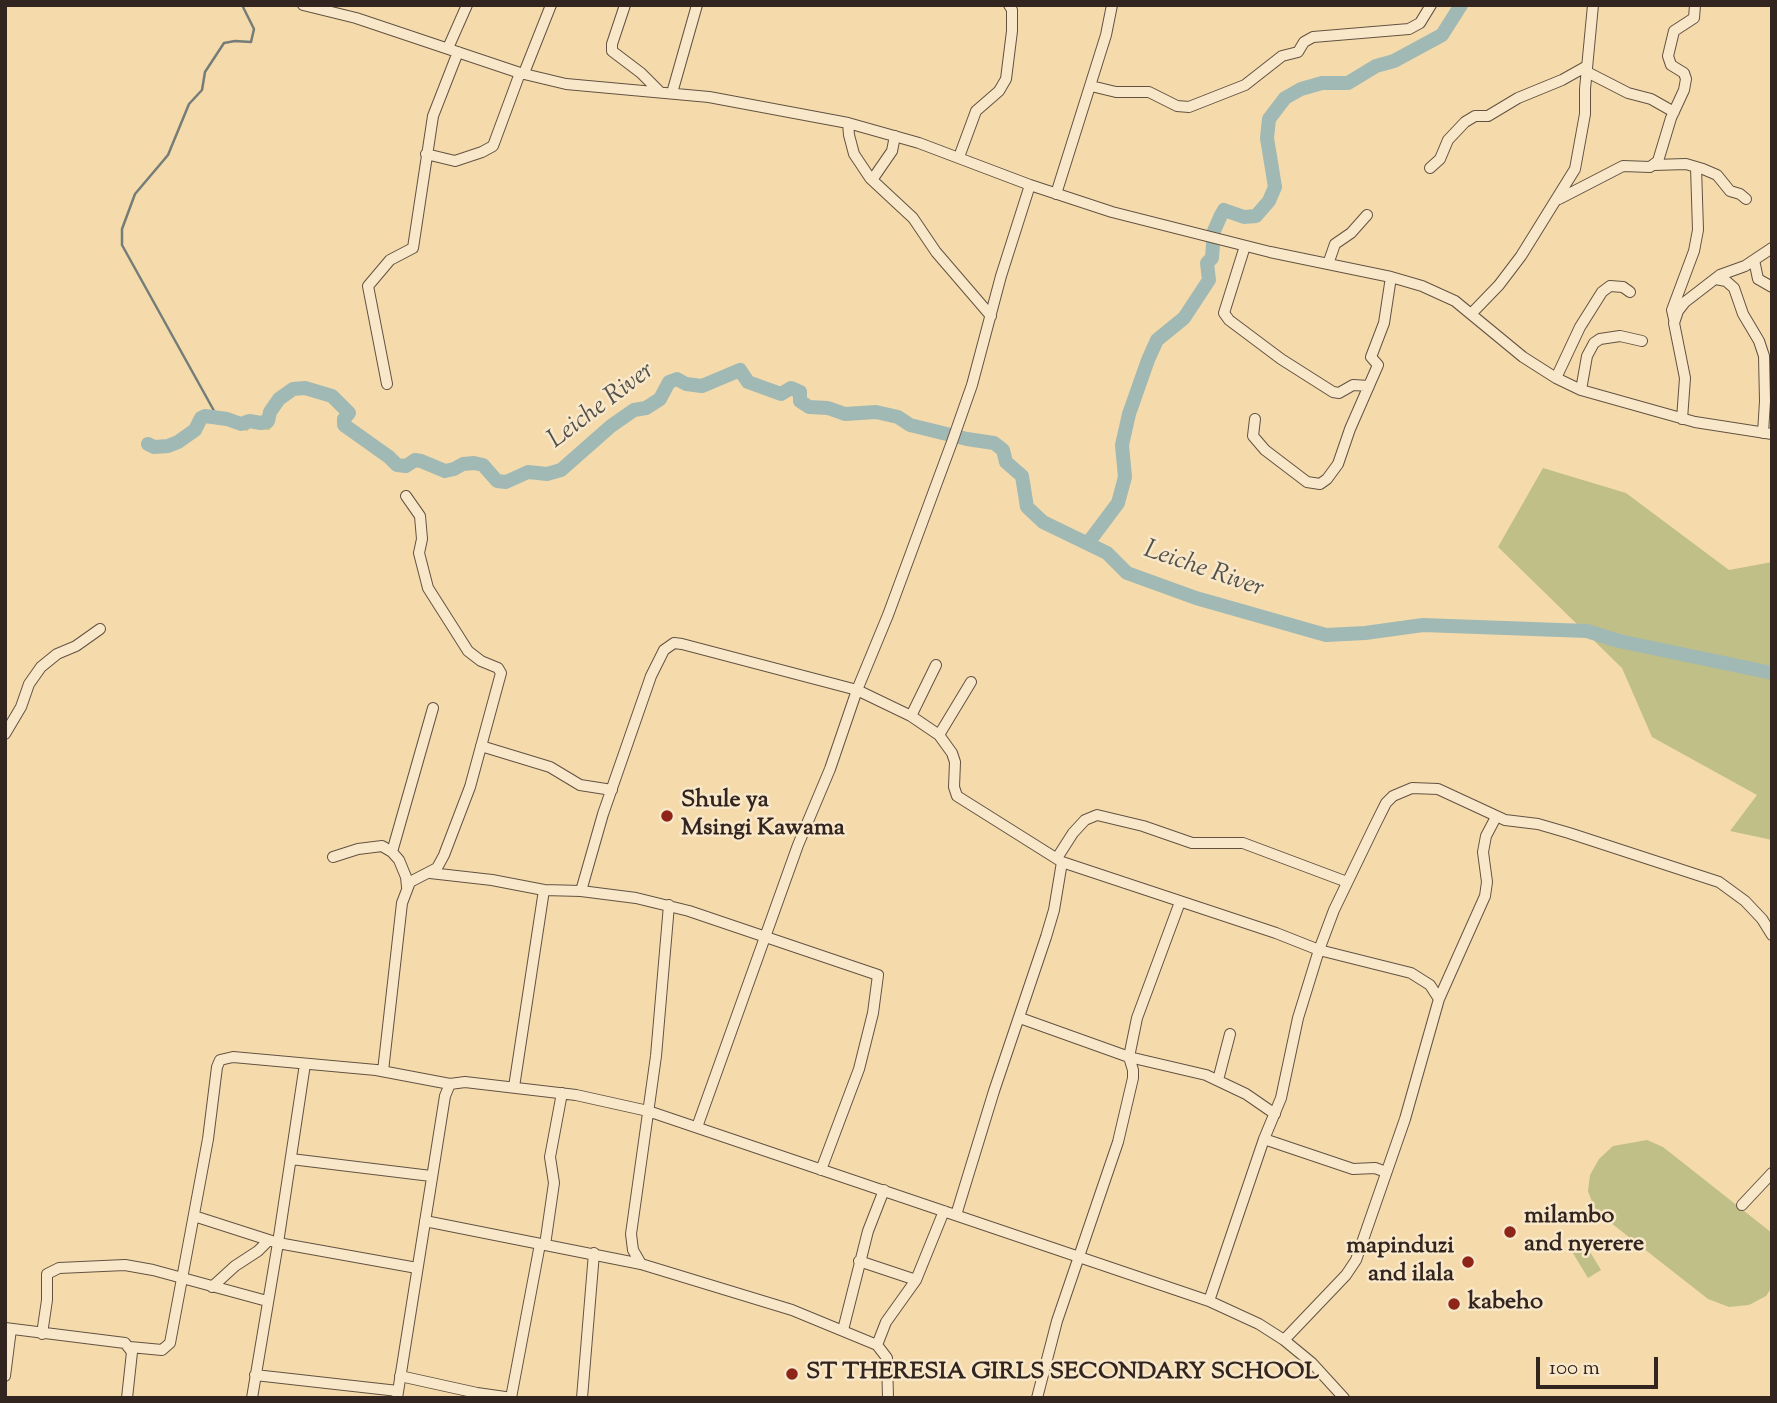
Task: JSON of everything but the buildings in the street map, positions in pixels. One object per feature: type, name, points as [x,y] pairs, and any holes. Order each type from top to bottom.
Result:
[{"type":"street","points":[[303,5],[356,18],[522,73],[586,87],[672,93],[760,105],[848,123],[959,157],[1056,194],[1200,236],[1391,277],[1439,293],[1472,313],[1523,357],[1581,390],[1682,419],[1767,433],[1764,356],[1759,341],[1743,314],[1734,288],[1726,281],[1716,279]]},
{"type":"street","points":[[387,384],[368,286],[390,260],[413,248],[433,116],[467,5]]},
{"type":"street","points":[[426,154],[455,161],[493,146],[551,5]]},
{"type":"street","points":[[625,5],[612,51],[641,73],[660,92]]},
{"type":"street","points":[[672,93],[697,5]]},
{"type":"street","points":[[959,157],[976,111],[999,91],[1006,79],[1012,31],[1012,10],[1009,5]]},
{"type":"street","points":[[1056,194],[1091,86],[1112,5]]},
{"type":"street","points":[[1091,86],[1116,93],[1147,91],[1177,106],[1189,107],[1245,85],[1282,56],[1298,52],[1304,42],[1313,37],[1409,29],[1420,23],[1431,5]]},
{"type":"street","points":[[1472,313],[1510,272],[1570,181],[1578,159],[1585,114],[1593,5]]},
{"type":"street","points":[[1654,165],[1663,149],[1686,79],[1684,73],[1671,65],[1668,56],[1674,32],[1693,18],[1695,5]]},
{"type":"street","points":[[1587,69],[1628,93],[1651,99],[1674,113]]},
{"type":"street","points":[[1430,168],[1440,159],[1448,140],[1465,122],[1475,117],[1488,116],[1518,98],[1587,69]]},
{"type":"street","points":[[848,123],[854,154],[873,180],[913,218],[936,252],[991,316]]},
{"type":"street","points":[[873,180],[892,151],[895,136]]},
{"type":"street","points":[[1555,201],[1623,166],[1677,164],[1714,173],[1730,191],[1746,199]]},
{"type":"street","points":[[1682,419],[1685,378],[1672,310],[1694,251],[1698,230],[1696,167]]},
{"type":"street","points":[[697,1127],[764,938],[952,442],[972,385],[1030,185]]},
{"type":"street","points":[[1328,264],[1335,244],[1367,215]]},
{"type":"street","points":[[1245,246],[1224,313],[1229,320],[1290,365],[1333,392],[1339,393],[1353,385],[1369,386]]},
{"type":"street","points":[[1674,320],[1685,302],[1716,279],[1726,272],[1745,267],[1772,248]]},
{"type":"street","points":[[1754,260],[1758,279],[1772,287]]},
{"type":"street","points":[[1255,419],[1253,436],[1258,444],[1307,482],[1320,484],[1327,479],[1338,464],[1378,365],[1371,357],[1384,323],[1391,277]]},
{"type":"street","points":[[1556,378],[1580,327],[1602,292],[1610,286],[1623,287],[1630,292]]},
{"type":"street","points":[[1581,390],[1587,356],[1594,343],[1600,339],[1620,337],[1642,341]]},
{"type":"street","points":[[1764,356],[1772,345]]},
{"type":"street","points":[[383,1071],[402,903],[407,887],[415,878],[437,868],[444,855],[470,787],[501,673],[498,668],[481,661],[468,651],[428,587],[419,552],[422,538],[420,516],[406,496]]},
{"type":"street","points":[[5,734],[21,707],[29,684],[41,667],[57,654],[75,646],[100,629]]},
{"type":"street","points":[[581,891],[603,814],[651,676],[664,650],[674,643],[857,690],[911,716],[939,736],[952,753],[955,762],[954,786],[957,796],[1059,860],[1319,950],[1411,973],[1430,985],[1439,999]]},
{"type":"street","points":[[911,716],[936,665]]},
{"type":"street","points":[[939,736],[971,682]]},
{"type":"street","points":[[392,852],[433,708]]},
{"type":"street","points":[[481,746],[550,767],[580,785],[612,790]]},
{"type":"street","points":[[1209,1301],[1286,1081],[1298,1018],[1319,950],[1348,882],[1386,803],[1393,796],[1424,787],[1438,789],[1496,817],[1570,833],[1725,884],[1762,919],[1772,935]]},
{"type":"street","points":[[956,1215],[1054,910],[1059,860],[1079,826],[1091,816],[1097,815],[1143,826],[1192,843],[1243,843],[1348,882]]},
{"type":"street","points":[[1284,1340],[1346,1275],[1356,1260],[1405,1119],[1439,999],[1485,896],[1488,882],[1483,852],[1486,836],[1496,817]]},
{"type":"street","points":[[333,857],[372,846],[382,846],[392,852],[402,865],[407,887]]},
{"type":"street","points":[[430,873],[544,890],[581,891],[636,898],[669,905],[878,975],[873,1013],[859,1069],[821,1170]]},
{"type":"street","points":[[513,1087],[544,890]]},
{"type":"street","points":[[1037,1398],[1050,1345],[1124,1119],[1133,1077],[1129,1057],[1137,1018],[1180,902]]},
{"type":"street","points":[[641,1264],[633,1250],[631,1234],[656,1056],[669,905]]},
{"type":"street","points":[[1020,1018],[1129,1057],[1218,1080],[1275,1114]]},
{"type":"street","points":[[1218,1080],[1230,1034]]},
{"type":"street","points":[[5,1376],[8,1328],[119,1341],[130,1347],[162,1350],[170,1343],[208,1139],[215,1078],[220,1060],[233,1057],[383,1071],[450,1084],[465,1082],[562,1093],[648,1111],[1209,1301],[1259,1324],[1284,1340],[1312,1363],[1343,1398]]},
{"type":"street","points":[[252,1398],[273,1242],[305,1065]]},
{"type":"street","points":[[255,1375],[397,1394],[431,1176],[445,1096],[450,1084]]},
{"type":"street","points":[[400,1376],[511,1398],[555,1184],[550,1157],[562,1093]]},
{"type":"street","points":[[1264,1139],[1353,1169],[1374,1168],[1386,1172]]},
{"type":"street","points":[[290,1159],[431,1176]]},
{"type":"street","points":[[1742,1205],[1772,1173]]},
{"type":"street","points":[[843,1330],[859,1261],[884,1190]]},
{"type":"street","points":[[877,1345],[886,1322],[916,1280],[944,1211]]},
{"type":"street","points":[[194,1216],[273,1242],[417,1268]]},
{"type":"street","points":[[425,1221],[613,1257],[792,1310],[877,1345],[887,1359],[888,1398]]},
{"type":"street","points":[[613,1257],[631,1234]]},
{"type":"street","points":[[212,1287],[234,1266],[273,1242]]},
{"type":"street","points":[[582,1398],[594,1253]]},
{"type":"street","points":[[859,1261],[916,1280]]},
{"type":"street","points":[[42,1334],[47,1300],[46,1278],[51,1270],[125,1265],[267,1301]]},
{"type":"street","points":[[127,1398],[132,1358],[130,1347]]},
{"type":"green space","points":[[276,400],[279,402],[271,416],[272,427],[269,430],[257,429],[255,424],[247,431],[239,429],[242,419],[252,416],[261,418]]},
{"type":"green space","points":[[1543,468],[1626,493],[1729,570],[1772,562],[1772,840],[1730,831],[1757,795],[1652,737],[1622,668],[1498,547]]},
{"type":"green space","points":[[1647,1140],[1663,1147],[1772,1233],[1772,1287],[1766,1296],[1749,1305],[1729,1307],[1708,1299],[1594,1207],[1588,1191],[1590,1175],[1599,1159],[1613,1146]]},
{"type":"green space","points":[[1584,1242],[1601,1270],[1588,1278],[1571,1250]]},
{"type":"waterway","points":[[218,418],[122,245],[122,229],[135,194],[168,155],[189,104],[202,90],[205,72],[224,43],[251,42],[254,29],[242,5]]},
{"type":"waterway","points":[[1088,543],[1118,503],[1125,477],[1122,445],[1129,414],[1157,340],[1184,318],[1209,280],[1207,263],[1212,258],[1214,231],[1221,215],[1224,210],[1244,217],[1256,216],[1269,201],[1275,187],[1267,138],[1269,119],[1285,98],[1301,89],[1322,83],[1348,83],[1376,66],[1394,61],[1442,35],[1461,5]]},
{"type":"waterway","name":"Leiche River","points":[[148,444],[154,447],[178,442],[195,430],[205,416],[241,424],[268,421],[270,412],[279,399],[293,389],[305,388],[332,396],[349,413],[344,419],[344,425],[397,465],[406,466],[415,460],[445,471],[474,463],[483,465],[497,481],[506,482],[528,472],[547,474],[561,470],[611,426],[634,410],[646,408],[660,399],[669,382],[677,379],[686,384],[702,386],[740,370],[748,382],[781,394],[791,388],[800,392],[800,401],[809,407],[828,408],[845,414],[876,412],[898,417],[910,425],[994,443],[1003,450],[1006,462],[1022,476],[1027,507],[1043,522],[1107,553],[1127,573],[1196,598],[1326,635],[1423,625],[1587,631],[1619,641],[1772,673]]},
{"type":"place","name":"Shule ya Msingi Kawama","points":[[667,816]]},
{"type":"place","name":"milambo and nyerere","points":[[1510,1232]]},
{"type":"place","name":"mapinduzi and ilala","points":[[1468,1262]]},
{"type":"place","name":"kabeho","points":[[1454,1304]]},
{"type":"place","name":"ST THERESIA GIRLS SECONDARY SCHOOL","points":[[792,1374]]}]
